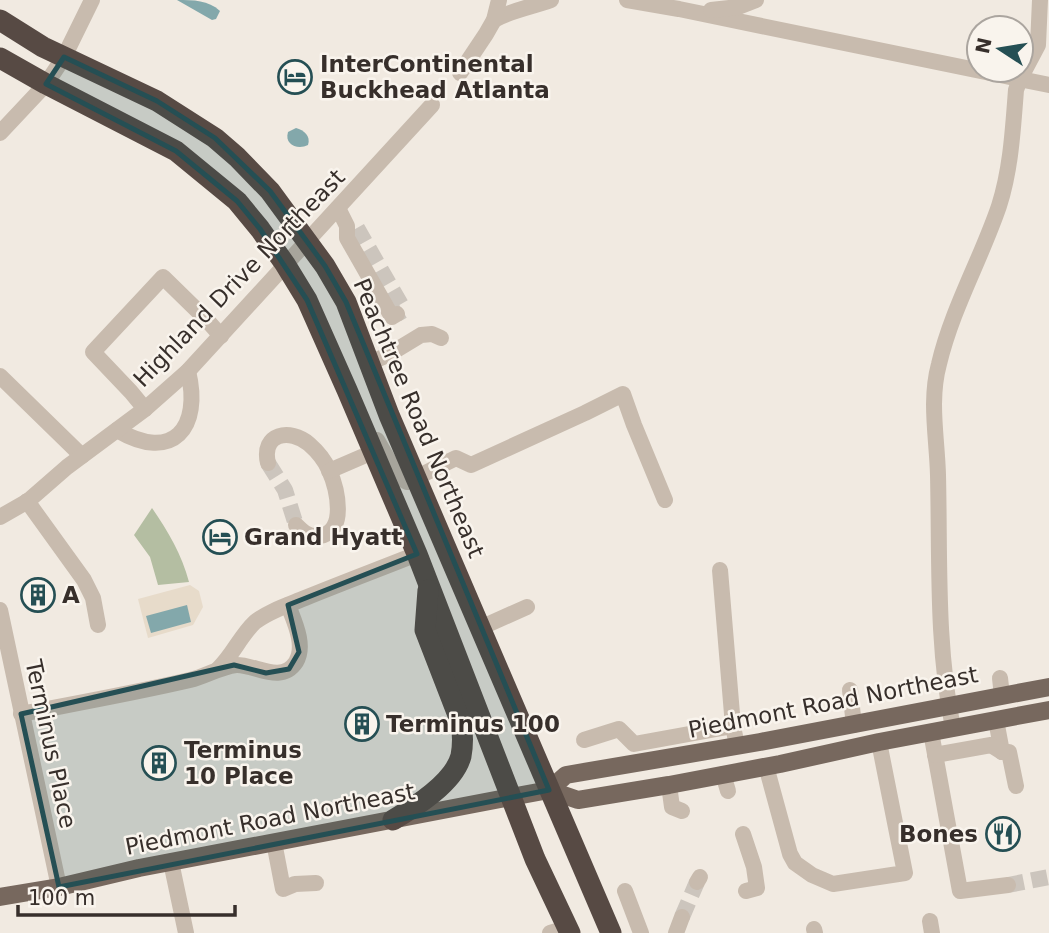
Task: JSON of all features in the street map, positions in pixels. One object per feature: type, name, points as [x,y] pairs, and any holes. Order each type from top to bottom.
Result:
[{"type":"highway","name":"Peachtree Road Northeast","points":[[0,20],[43,47],[157,100],[215,138],[270,191],[325,265],[346,302],[389,415],[611,933]]},
{"type":"highway","points":[[0,58],[46,85],[176,151],[237,201],[285,264],[307,300],[417,554],[562,931]]},
{"type":"highway","points":[[393,820],[433,793],[450,776],[461,757],[461,723],[425,630],[428,584]]},
{"type":"main road","name":"Piedmont Road Northeast","points":[[549,790],[566,775],[949,706],[1001,687],[1049,687]]},
{"type":"main road","name":"Piedmont Road Northeast","points":[[0,897],[549,790],[578,800],[669,785],[725,783],[766,766],[1049,710]]},
{"type":"street","points":[[460,73],[494,20],[499,0]]},
{"type":"street","points":[[494,20],[508,12],[531,8],[551,0]]},
{"type":"street","points":[[627,0],[965,68]]},
{"type":"street","points":[[679,9],[720,10],[756,0]]},
{"type":"street","points":[[1035,51],[1038,45],[1040,0]]},
{"type":"street","points":[[0,133],[46,85],[94,2]]},
{"type":"street","points":[[953,728],[936,667],[950,634],[933,416],[934,389],[950,327],[1000,203],[1006,179],[1018,84]]},
{"type":"street","name":"Highland Drive Northeast","points":[[0,517],[27,501],[145,409],[188,371],[432,105]]},
{"type":"street","points":[[338,208],[352,227],[346,238],[392,317],[397,314]]},
{"type":"street","points":[[145,409],[93,352],[163,276],[221,336]]},
{"type":"street","points":[[369,363],[396,351],[421,335],[432,334],[442,338]]},
{"type":"street","points":[[207,351],[218,363]]},
{"type":"street","points":[[117,430],[130,437],[154,443],[169,440],[182,432],[192,411],[188,371]]},
{"type":"street","points":[[0,376],[38,419],[82,456]]},
{"type":"street","points":[[347,390],[398,477],[407,482],[456,458],[471,465],[623,394],[665,500]]},
{"type":"street","points":[[268,463],[267,450],[270,443],[283,434],[295,436],[308,443],[329,471],[338,509],[332,531],[323,536],[312,536],[296,525]]},
{"type":"street","points":[[329,471],[373,452]]},
{"type":"street","points":[[27,501],[84,580],[93,598],[98,625]]},
{"type":"street","points":[[217,671],[229,658],[244,633],[258,620],[288,605],[417,554]]},
{"type":"street","points":[[720,570],[737,746]]},
{"type":"street","points":[[21,714],[194,679],[233,666],[244,665],[266,673],[279,673],[289,669],[296,663],[299,638],[288,605]]},
{"type":"street","points":[[480,628],[527,607]]},
{"type":"street","name":"Terminus Place","points":[[0,610],[59,887]]},
{"type":"street","points":[[850,690],[854,725]]},
{"type":"street","points":[[996,720],[1002,752]]},
{"type":"street","points":[[584,740],[619,729],[634,744],[733,726]]},
{"type":"street","points":[[931,732],[960,891],[1008,885]]},
{"type":"street","points":[[766,766],[790,854],[795,863],[812,875],[833,884],[905,873],[878,742]]},
{"type":"street","points":[[935,755],[991,745],[1002,752],[1009,752],[1016,786]]},
{"type":"street","points":[[662,820],[677,809],[669,785]]},
{"type":"street","points":[[743,834],[754,867],[757,888],[746,891]]},
{"type":"street","points":[[274,842],[283,889],[296,884],[316,883]]},
{"type":"street","points":[[171,862],[186,933]]},
{"type":"street","points":[[625,891],[641,933]]},
{"type":"street","points":[[676,933],[682,917]]},
{"type":"highlighted area","points":[[64,57],[157,101],[215,138],[270,191],[325,266],[346,302],[549,790],[59,887],[21,714],[234,665],[266,673],[289,669],[299,652],[288,605],[417,554],[307,300],[260,229],[237,201],[176,151],[46,84]]},
{"type":"green space","points":[[152,508],[183,562],[189,582],[158,585],[150,557],[134,535]]},
{"type":"shaded area","points":[[190,585],[199,591],[203,607],[193,625],[148,638],[138,599]]},
{"type":"water","points":[[177,0],[206,3],[220,11],[216,19],[212,20]]},
{"type":"water","points":[[296,128],[306,134],[308,145],[296,147],[290,143],[288,132]]},
{"type":"water","points":[[187,605],[191,622],[151,633],[146,616]]},
{"type":"tunnel","points":[[357,228],[404,310],[397,314]]},
{"type":"tunnel","points":[[268,463],[285,490],[296,525]]},
{"type":"tunnel","points":[[1008,885],[1049,877]]},
{"type":"tunnel","points":[[682,917],[697,882]]},
{"type":"place","name":"InterContinental Buckhead Atlanta","points":[[295,77]]},
{"type":"place","name":"Grand Hyatt","points":[[220,537]]},
{"type":"place","name":"A","points":[[38,595]]},
{"type":"place","name":"Terminus 100","points":[[362,724]]},
{"type":"place","name":"Terminus 10 Place","points":[[159,763]]},
{"type":"place","name":"Bones","points":[[1003,834]]}]
